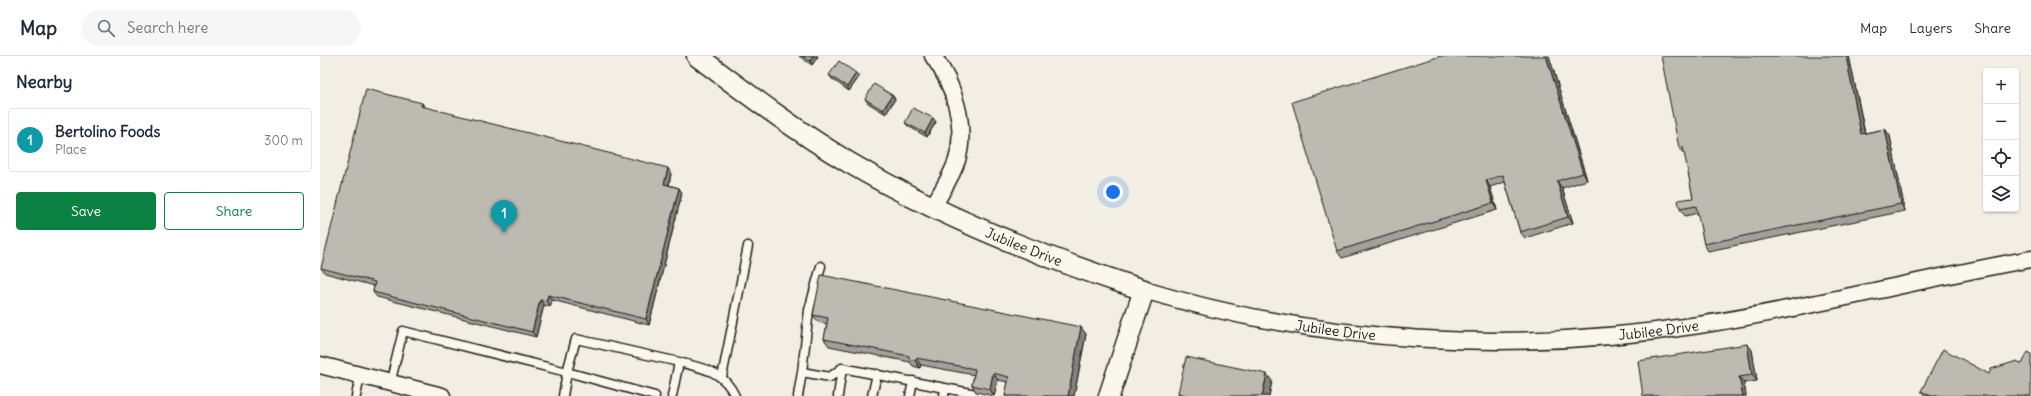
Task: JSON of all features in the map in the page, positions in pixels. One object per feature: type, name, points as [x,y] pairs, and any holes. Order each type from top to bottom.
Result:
[{"type":"street","name":"Jubilee Drive","points":[[697,56],[746,93],[848,162],[933,207],[1025,249],[1144,290],[1250,316],[1306,326],[1360,333],[1466,341],[1564,339],[1615,336],[1704,324],[2031,259]]},
{"type":"street","points":[[933,56],[949,85],[959,116],[961,133],[957,161],[933,207]]},
{"type":"street","points":[[1109,396],[1144,290]]},
{"type":"street","points":[[320,366],[442,396]]},
{"type":"lane","points":[[722,377],[748,246]]},
{"type":"lane","points":[[798,396],[809,310],[821,266]]},
{"type":"lane","points":[[390,384],[403,331],[656,396]]},
{"type":"lane","points":[[563,396],[567,372],[576,339],[710,370],[722,377],[730,385],[735,396]]},
{"type":"lane","points":[[672,396],[679,362]]},
{"type":"lane","points":[[802,372],[830,377],[842,368],[913,381],[945,392],[986,396]]},
{"type":"lane","points":[[838,396],[842,368]]},
{"type":"lane","points":[[872,396],[877,374]]},
{"type":"lane","points":[[356,396],[360,377]]},
{"type":"lane","points":[[910,396],[913,381]]},
{"type":"building","points":[[802,56],[813,56],[810,61]]},
{"type":"building","points":[[1441,56],[1546,56],[1583,173],[1557,181],[1568,217],[1520,232],[1503,175],[1486,180],[1493,203],[1337,251],[1292,102]]},
{"type":"building","points":[[1661,56],[1846,56],[1861,134],[1885,129],[1901,204],[1704,244],[1696,206],[1680,209],[1678,200],[1693,198],[1683,147],[1679,148]]},
{"type":"building","points":[[839,61],[856,73],[847,87],[829,75]]},
{"type":"building","points":[[874,84],[892,95],[883,110],[865,99]]},
{"type":"building","points":[[366,89],[422,103],[421,106],[668,168],[664,184],[679,188],[646,319],[548,295],[546,301],[540,300],[532,332],[373,292],[375,282],[321,268]]},
{"type":"building","points":[[913,108],[933,118],[925,133],[905,123]]},
{"type":"building","points":[[821,275],[1081,327],[1068,396],[1005,396],[1009,377],[993,373],[990,389],[972,385],[975,369],[916,358],[915,361],[909,359],[909,356],[824,339],[828,318],[813,315]]},
{"type":"building","points":[[1747,344],[1752,375],[1739,377],[1743,396],[1643,396],[1638,361]]},
{"type":"building","points":[[1943,349],[1989,374],[1991,369],[2017,361],[2022,364],[2028,352],[2031,354],[2031,396],[1931,396],[1921,391]]},
{"type":"building","points":[[1186,357],[1267,374],[1262,396],[1190,396],[1178,393]]},
{"type":"place","name":"Bertolino Foods","points":[[504,233]]}]
